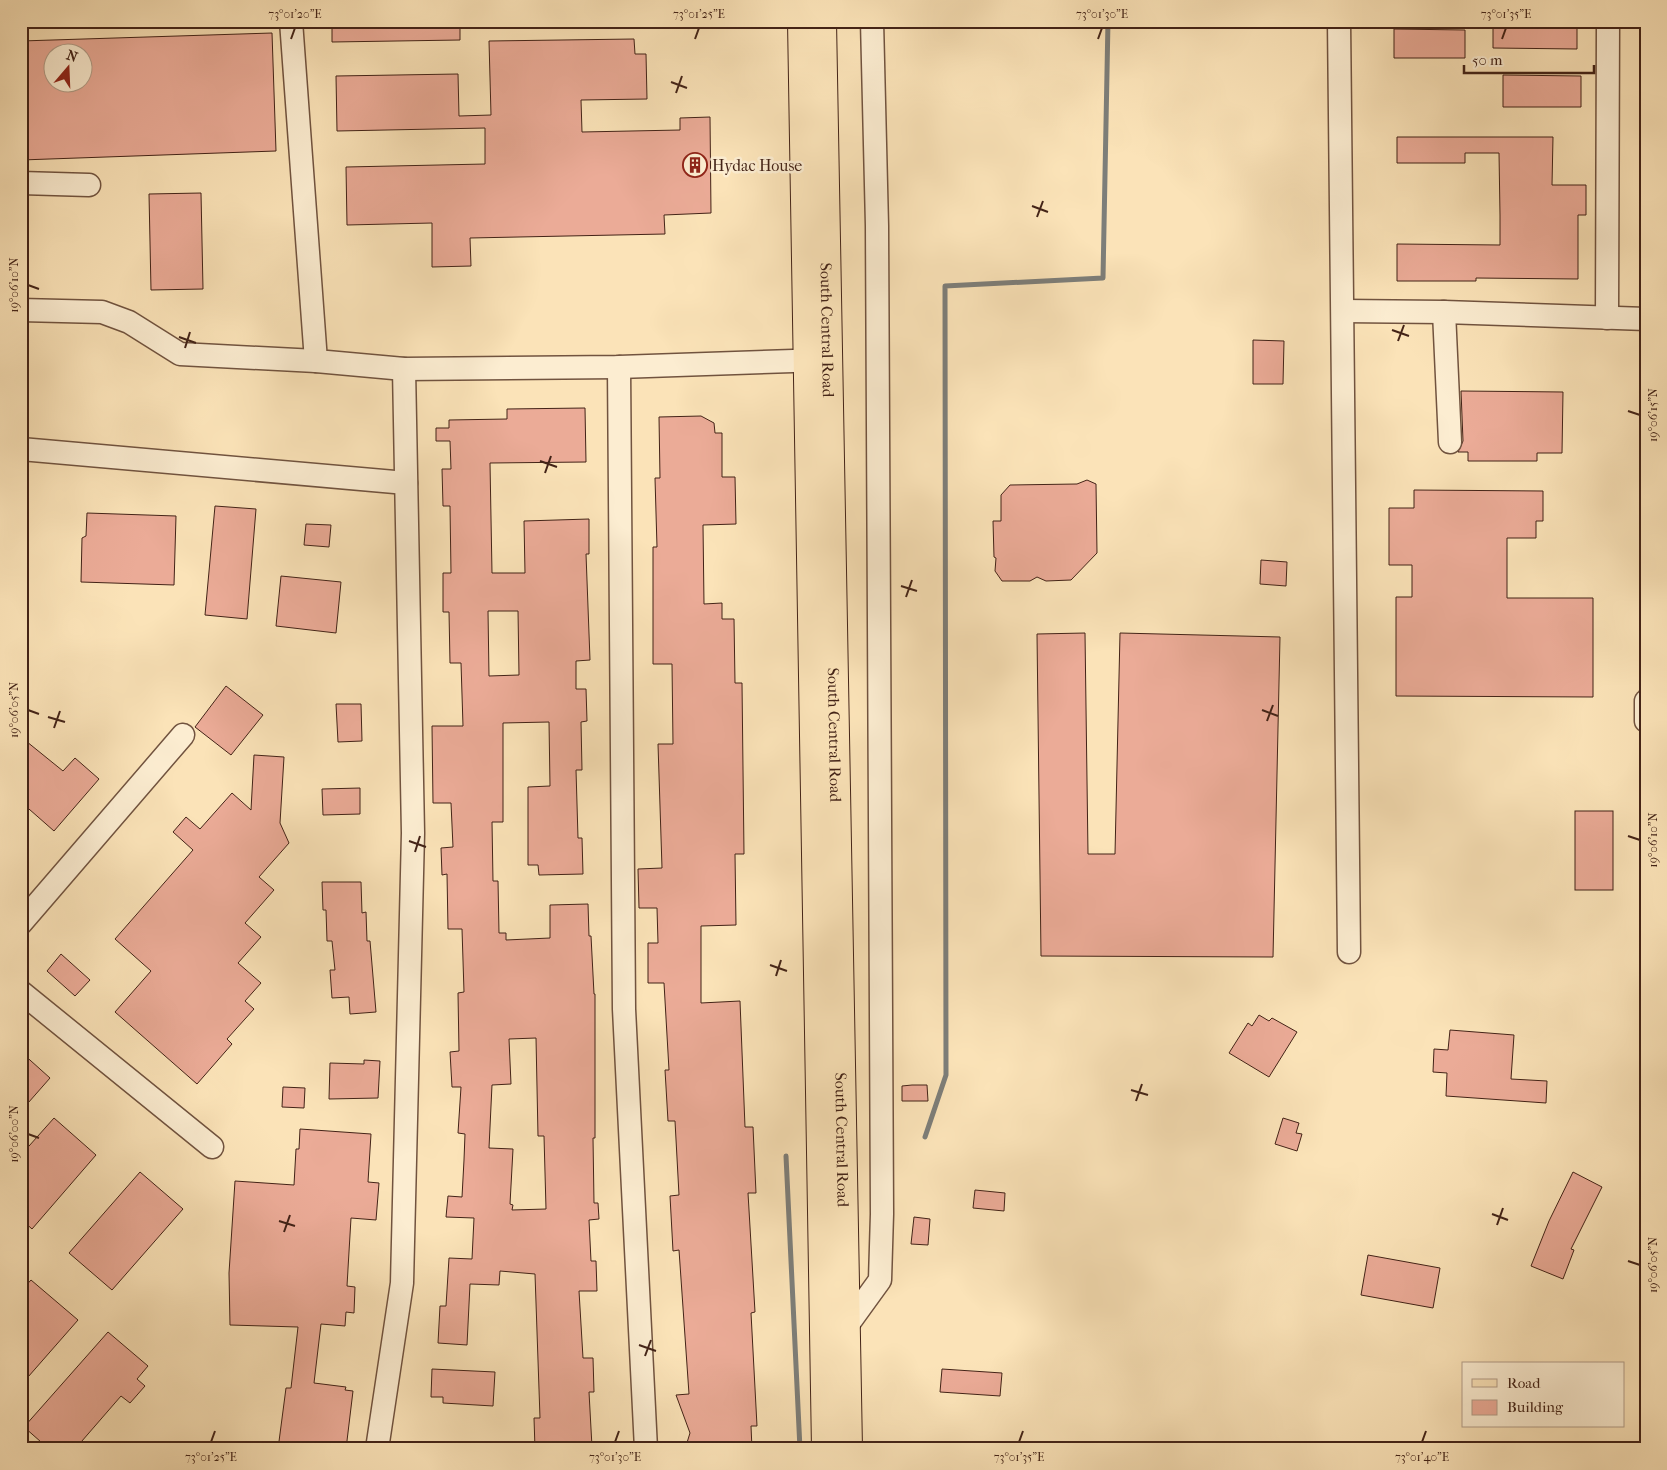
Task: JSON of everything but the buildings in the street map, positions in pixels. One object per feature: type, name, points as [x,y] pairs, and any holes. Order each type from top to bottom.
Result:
[{"type":"main road","name":"South Central Road","points":[[802,21],[818,360],[848,1449]]},
{"type":"main road","name":"South Central Road","points":[[822,21],[818,360],[826,1449]]},
{"type":"street","points":[[291,21],[316,361]]},
{"type":"street","points":[[846,1328],[880,1280],[882,1214],[877,236],[872,21]]},
{"type":"street","points":[[1339,21],[1349,952]]},
{"type":"street","points":[[1607,318],[1608,21]]},
{"type":"street","points":[[21,184],[89,185]]},
{"type":"street","points":[[21,310],[102,312],[129,322],[180,354],[316,361],[404,369],[619,367],[818,360]]},
{"type":"street","points":[[1343,311],[1444,312],[1646,319]]},
{"type":"street","points":[[1444,312],[1450,442]]},
{"type":"street","points":[[619,367],[624,1009],[646,1449]]},
{"type":"street","points":[[377,1449],[402,1283],[412,833],[404,369]]},
{"type":"street","points":[[21,449],[406,483]]},
{"type":"street","points":[[1646,701],[1646,721]]},
{"type":"street","points":[[21,923],[183,735]]},
{"type":"street","points":[[21,992],[212,1148]]},
{"type":"waterway","points":[[925,1137],[946,1075],[945,286],[1103,278],[1108,21]]},
{"type":"waterway","points":[[786,1156],[800,1449]]},
{"type":"place","name":"Hydac House","points":[[695,165]]}]
